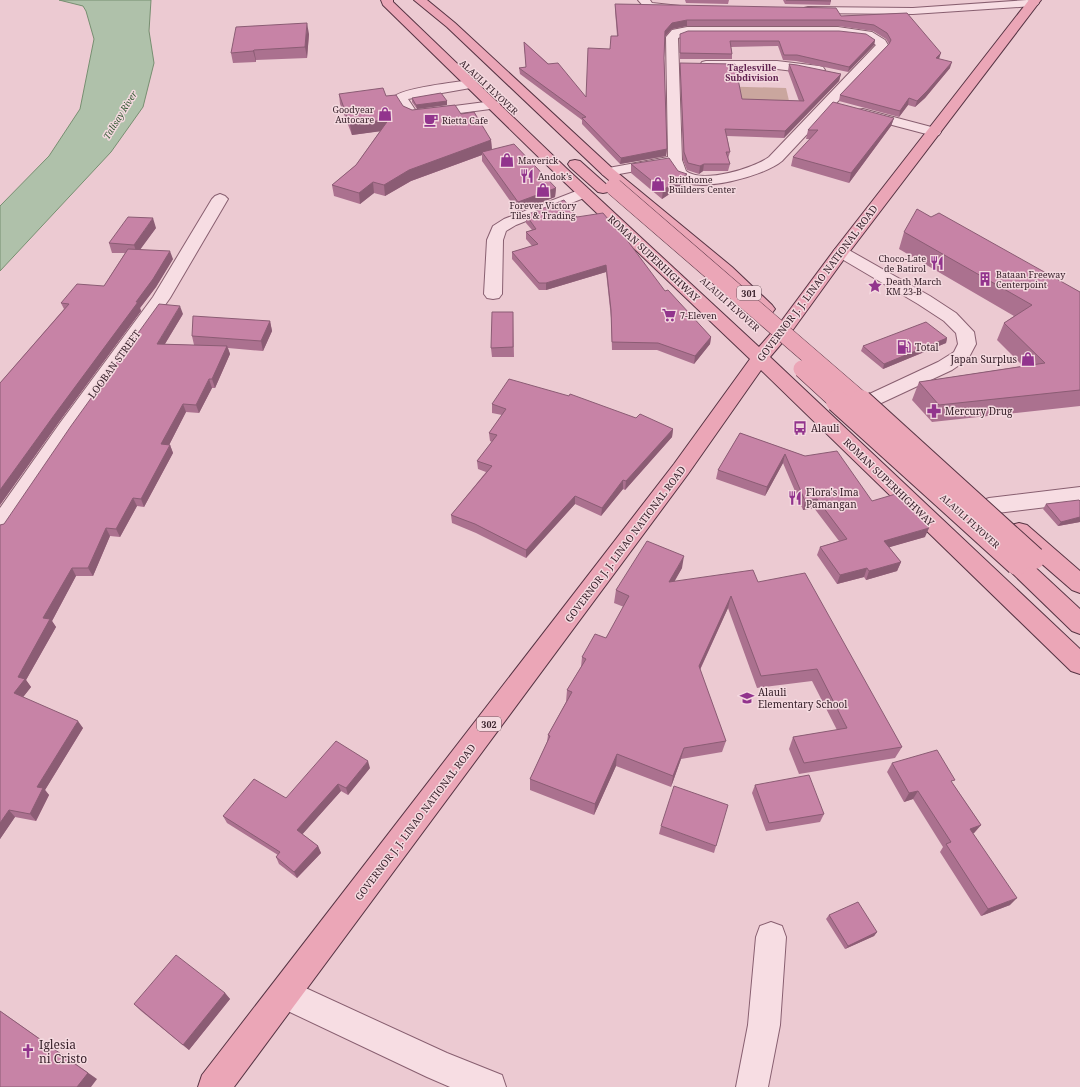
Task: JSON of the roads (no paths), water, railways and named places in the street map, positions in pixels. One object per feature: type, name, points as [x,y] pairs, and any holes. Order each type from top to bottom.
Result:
[{"type":"main road","name":"ROMAN SUPERHIGHWAY","points":[[387,0],[387,3],[492,105],[760,358],[1080,664]]},
{"type":"main road","name":"ALAULI FLYOVER","points":[[397,0],[529,123]]},
{"type":"main road","name":"ALAULI FLYOVER","points":[[407,0],[1025,561],[1080,624]]},
{"type":"main road","name":"301","points":[[420,0],[451,25],[608,182],[726,271],[929,456],[1076,577]]},
{"type":"main road","name":"GOVERNOR J. J. LINAO NATIONAL ROAD","points":[[214,1087],[286,994],[681,469],[760,358],[786,327],[841,252],[1034,1]]},
{"type":"main road","name":"ALAULI FLYOVER","points":[[563,153],[608,182]]},
{"type":"main road","name":"ALAULI FLYOVER","points":[[1025,561],[1080,600]]},
{"type":"street","points":[[644,0],[649,6],[686,8]]},
{"type":"street","points":[[898,0],[914,11]]},
{"type":"street","points":[[796,10],[914,11],[1034,1]]},
{"type":"street","points":[[838,31],[868,35],[882,43],[880,49],[850,78],[828,104],[777,158],[770,163],[752,171],[709,179],[688,178],[682,175],[677,169],[674,160],[675,134],[671,64],[672,37],[676,33],[838,31]]},
{"type":"street","points":[[671,64],[796,66],[850,78]]},
{"type":"street","points":[[471,84],[408,94],[401,97],[410,114],[414,115],[492,105]]},
{"type":"street","points":[[828,104],[934,132]]},
{"type":"street","points":[[608,182],[674,160]]},
{"type":"street","points":[[493,294],[495,240],[499,229],[510,222],[584,193]]},
{"type":"street","name":"LOOBAN STREET","points":[[0,525],[67,428],[162,298],[220,199]]},
{"type":"street","points":[[841,252],[924,300],[950,317],[965,332],[967,344],[962,355],[945,366],[870,401]]},
{"type":"street","points":[[989,506],[1080,495]]},
{"type":"street","points":[[752,1087],[764,1025],[771,937]]},
{"type":"street","points":[[286,994],[438,1066],[490,1087]]},
{"type":"water","name":"Talisay River","points":[[59,0],[151,0],[149,31],[154,63],[143,107],[111,152],[0,271],[0,206],[49,156],[80,109],[94,39],[86,11],[83,6]]},
{"type":"place","name":"Goodyear Autocare","points":[[385,114]]},
{"type":"place","name":"Rietta Cafe","points":[[431,120]]},
{"type":"place","name":"Maverick","points":[[507,160]]},
{"type":"place","name":"Andok's","points":[[527,176]]},
{"type":"place","name":"Britthome Builders Center","points":[[658,184]]},
{"type":"place","name":"Forever Victory Tiles & Trading","points":[[543,190]]},
{"type":"place","name":"Choco-Late de Batirol","points":[[937,263]]},
{"type":"place","name":"Bataan Freeway Centerpoint","points":[[985,279]]},
{"type":"place","name":"Death March KM 23-B","points":[[875,286]]},
{"type":"place","name":"7-Eleven","points":[[669,315]]},
{"type":"place","name":"Total","points":[[904,347]]},
{"type":"place","name":"Japan Surplus","points":[[1028,359]]},
{"type":"place","name":"Mercury Drug","points":[[934,411]]},
{"type":"place","name":"Alauli","points":[[800,428]]},
{"type":"place","name":"Flora's Ima Pamangan","points":[[795,498]]},
{"type":"place","name":"Alauli Elementary School","points":[[747,698]]},
{"type":"place","name":"Iglesia ni Cristo","points":[[28,1051]]},
{"type":"district","name":"Taglesville Subdivision","points":[[752,72]]}]
